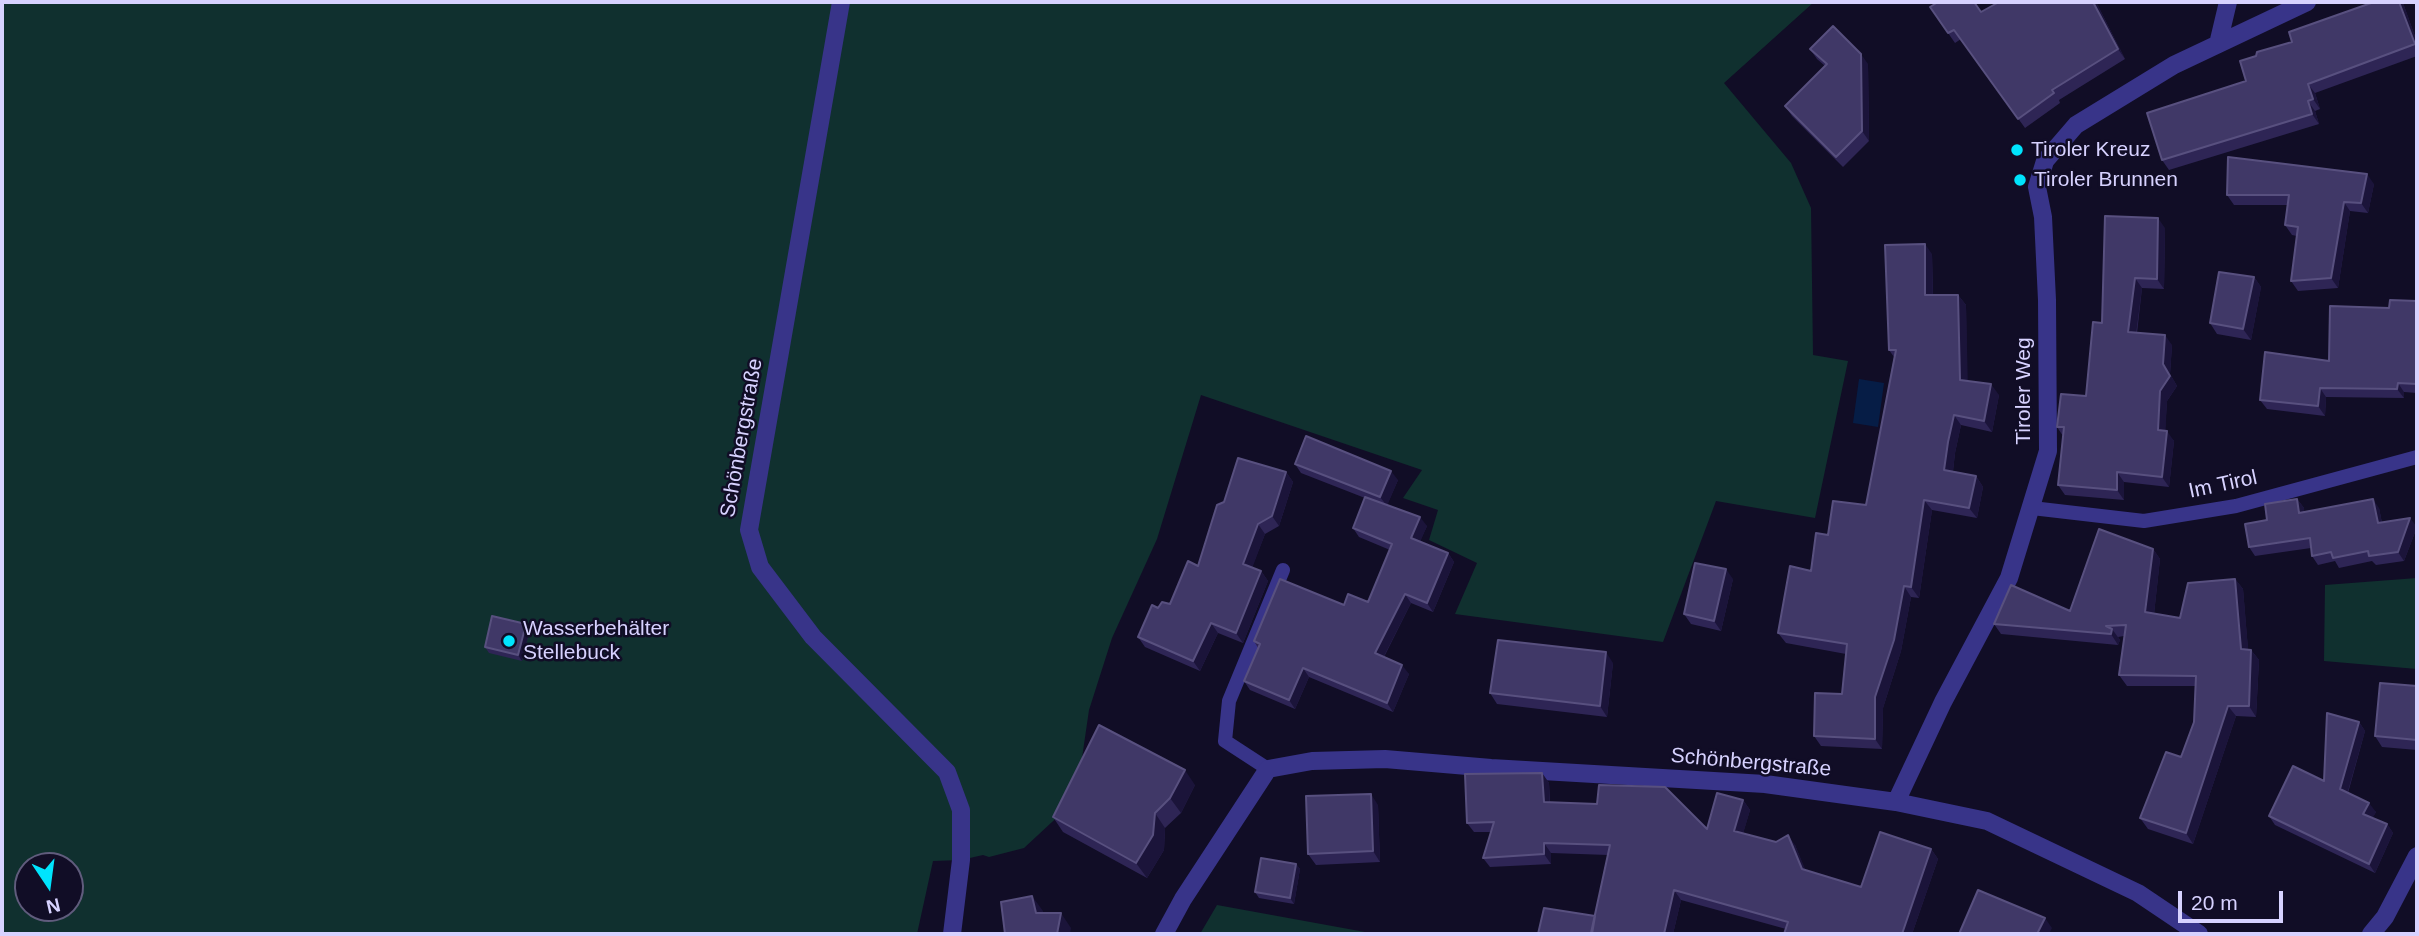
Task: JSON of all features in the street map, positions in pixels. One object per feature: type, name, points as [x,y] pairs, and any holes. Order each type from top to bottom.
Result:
[{"type":"street","name":"Schönbergstraße","points":[[841,2],[749,530],[760,567],[813,637],[947,772],[961,810],[961,860],[951,934]]},
{"type":"street","points":[[2218,44],[2228,2]]},
{"type":"street","name":"Tiroler Weg","points":[[1896,802],[1943,702],[2008,578],[2048,451],[2047,300],[2043,217],[2037,187],[2045,161],[2076,125],[2174,65],[2307,2]]},
{"type":"street","name":"Schönbergstraße","points":[[1268,769],[1312,761],[1385,758],[1491,768],[1765,784],[1896,802],[1987,821],[2138,893],[2199,934]]},
{"type":"street","points":[[1164,934],[1183,899],[1268,769]]},
{"type":"street","points":[[2371,934],[2385,917],[2417,856]]},
{"type":"lane","name":"Im Tirol","points":[[2032,508],[2144,521],[2236,506],[2417,457]]},
{"type":"lane","points":[[1268,769],[1225,741],[1228,701],[1283,570]]},
{"type":"green space","points":[[2,2],[1814,2],[1724,83],[1791,163],[1811,208],[1813,355],[1848,361],[1815,518],[1716,501],[1663,642],[1455,614],[1477,563],[1429,540],[1438,510],[1403,498],[1422,470],[1201,395],[1157,539],[1112,638],[1089,710],[1082,758],[1066,809],[1024,848],[989,857],[983,855],[961,860],[933,861],[917,934],[2,934]]},
{"type":"green space","points":[[2417,578],[2417,669],[2324,661],[2325,585]]},
{"type":"green space","points":[[1217,905],[1376,934],[1200,934]]},
{"type":"water","points":[[1859,379],[1884,383],[1878,427],[1853,423]]},
{"type":"building","points":[[1938,2],[1974,2],[1981,12],[1999,2],[2093,2],[2118,49],[2052,90],[2054,93],[2018,119],[1954,30],[1948,33],[1930,7]]},
{"type":"building","points":[[2374,2],[2399,2],[2415,44],[2308,84],[2313,99],[2308,101],[2312,114],[2162,160],[2147,113],[2246,81],[2240,61],[2256,56],[2257,52],[2292,42],[2289,32]]},
{"type":"building","points":[[1833,26],[1861,54],[1862,131],[1836,157],[1785,106],[1827,64],[1810,49]]},
{"type":"building","points":[[2228,157],[2367,174],[2361,203],[2344,202],[2331,278],[2291,281],[2298,227],[2285,225],[2289,195],[2227,195]]},
{"type":"building","points":[[2105,216],[2158,218],[2157,279],[2135,278],[2128,332],[2165,335],[2163,364],[2170,376],[2160,391],[2158,430],[2167,431],[2162,477],[2117,472],[2117,490],[2058,485],[2064,427],[2057,427],[2061,394],[2086,396],[2093,322],[2102,323]]},
{"type":"building","points":[[1925,244],[1925,295],[1958,295],[1960,380],[1991,384],[1984,421],[1954,415],[1948,442],[1944,470],[1976,476],[1969,508],[1924,500],[1911,587],[1904,586],[1894,640],[1875,697],[1875,739],[1814,736],[1815,693],[1842,694],[1847,644],[1778,633],[1790,566],[1811,571],[1816,533],[1828,535],[1833,501],[1866,505],[1896,350],[1889,350],[1885,245]]},
{"type":"building","points":[[2219,272],[2254,277],[2243,329],[2210,323]]},
{"type":"building","points":[[2390,300],[2417,301],[2417,384],[2398,383],[2397,389],[2320,388],[2318,406],[2260,400],[2265,352],[2329,361],[2330,306],[2389,308]]},
{"type":"building","points":[[1306,436],[1391,471],[1380,497],[1295,464]]},
{"type":"building","points":[[1238,458],[1286,472],[1272,516],[1258,524],[1243,564],[1261,571],[1236,633],[1211,623],[1193,661],[1138,637],[1152,605],[1158,608],[1162,602],[1170,604],[1188,561],[1198,566],[1217,505],[1224,502]]},
{"type":"building","points":[[1365,497],[1420,517],[1411,538],[1448,553],[1427,603],[1405,594],[1375,653],[1402,665],[1387,703],[1303,668],[1289,700],[1244,681],[1260,644],[1254,641],[1280,579],[1344,605],[1348,594],[1368,602],[1392,544],[1353,528]]},
{"type":"building","points":[[2297,499],[2299,513],[2373,499],[2378,523],[2410,518],[2398,552],[2369,556],[2368,551],[2333,558],[2331,552],[2312,556],[2310,538],[2249,547],[2245,524],[2267,520],[2265,504]]},
{"type":"building","points":[[2099,529],[2153,549],[2145,612],[2180,618],[2188,583],[2235,579],[2241,649],[2251,650],[2249,706],[2228,706],[2186,833],[2140,818],[2166,752],[2181,757],[2194,722],[2196,676],[2119,675],[2126,625],[2106,626],[2112,629],[2111,634],[1994,624],[2011,585],[2070,611]]},
{"type":"building","points":[[1695,563],[1726,569],[1714,621],[1684,614]]},
{"type":"building","name":"Wasserbehälter Stellebuck","points":[[492,616],[526,624],[518,655],[485,647]]},
{"type":"building","points":[[1498,640],[1606,652],[1600,706],[1490,693]]},
{"type":"building","points":[[2380,683],[2417,686],[2417,740],[2375,736]]},
{"type":"building","points":[[2327,713],[2359,722],[2340,789],[2369,803],[2363,814],[2387,824],[2369,864],[2269,816],[2293,766],[2324,781]]},
{"type":"building","points":[[1099,725],[1185,770],[1170,798],[1155,813],[1153,835],[1136,863],[1053,817]]},
{"type":"building","points":[[1542,773],[1544,802],[1597,804],[1599,785],[1665,787],[1707,829],[1717,793],[1743,800],[1734,831],[1776,842],[1788,835],[1802,869],[1861,887],[1880,832],[1931,849],[1902,934],[1784,934],[1788,922],[1674,890],[1664,934],[1595,934],[1591,933],[1610,845],[1544,843],[1544,854],[1483,858],[1494,822],[1467,823],[1465,774]]},
{"type":"building","points":[[1371,794],[1373,851],[1308,854],[1306,796]]},
{"type":"building","points":[[1261,858],[1296,864],[1290,898],[1255,892]]},
{"type":"building","points":[[1978,890],[2045,918],[2037,934],[1959,934]]},
{"type":"building","points":[[1032,896],[1036,913],[1061,913],[1057,934],[1005,934],[1001,902]]},
{"type":"building","points":[[1544,908],[1595,916],[1592,934],[1538,934]]},
{"type":"place","name":"Tiroler Kreuz","points":[[2017,150]]},
{"type":"place","name":"Tiroler Brunnen","points":[[2020,180]]},
{"type":"place","name":"Wasserbehälter Stellebuck","points":[[509,641]]}]
